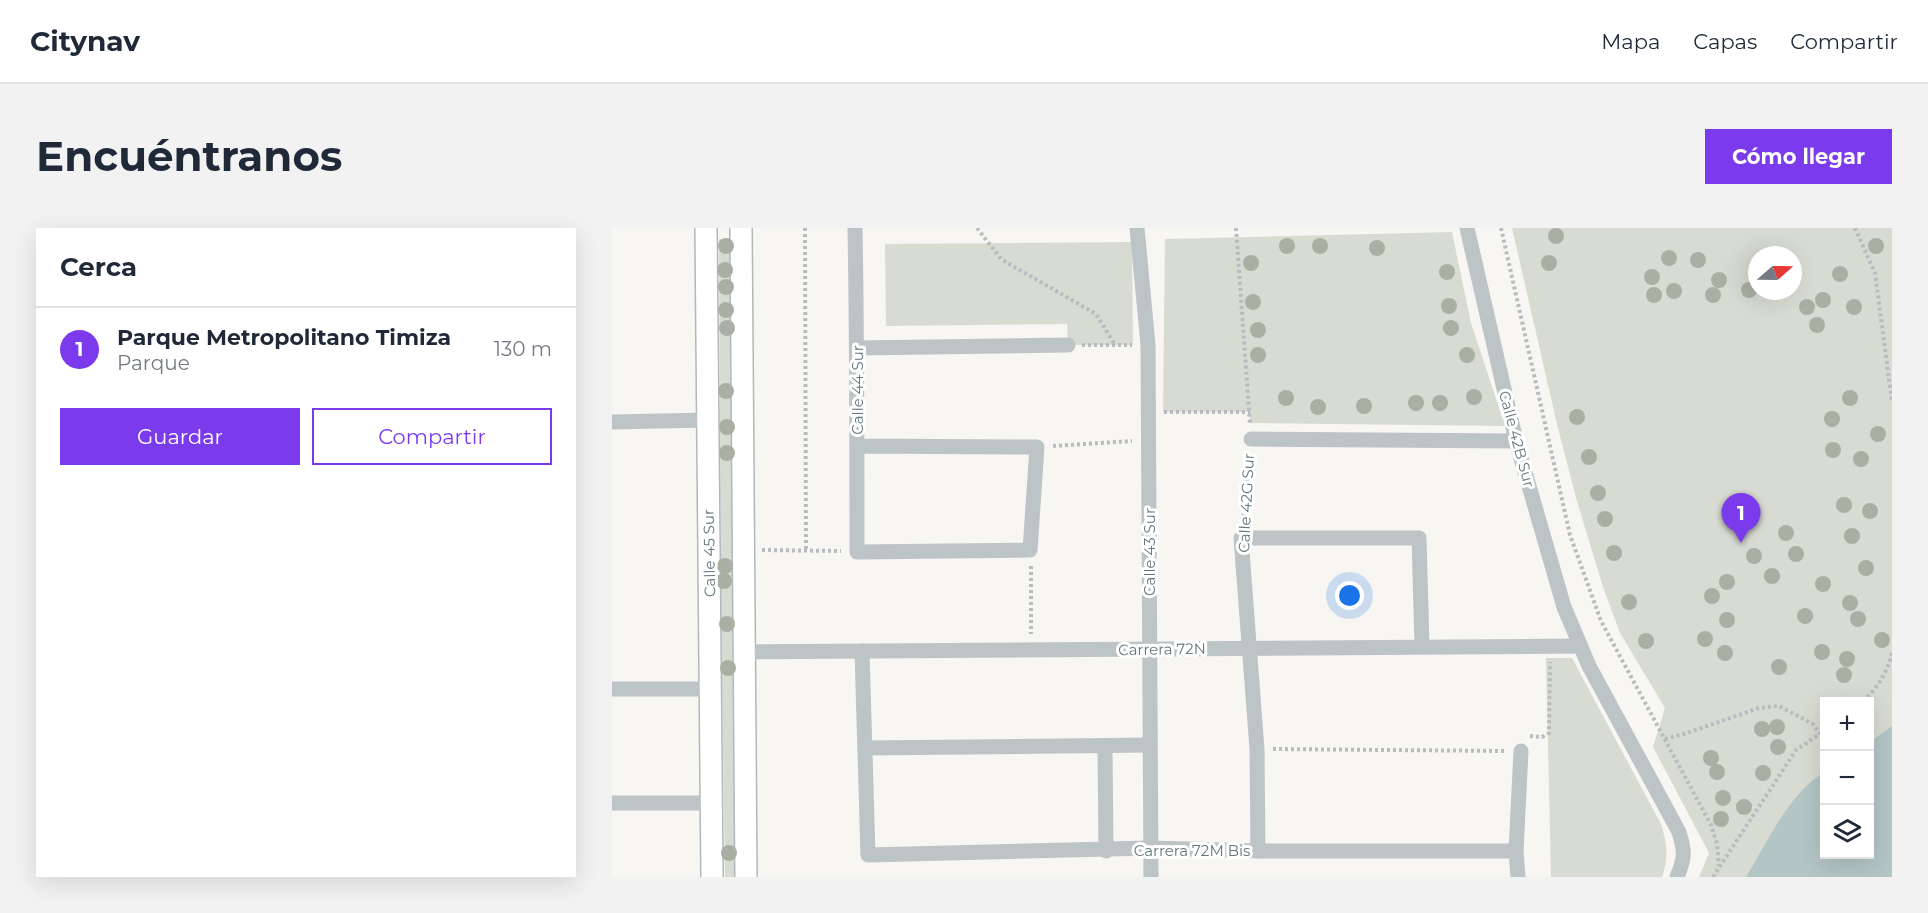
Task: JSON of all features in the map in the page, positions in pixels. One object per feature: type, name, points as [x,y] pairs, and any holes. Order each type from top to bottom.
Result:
[{"type":"street","name":"Calle 45 Sur","points":[[706,228],[712,877]]},
{"type":"street","points":[[741,228],[746,877]]},
{"type":"street","name":"Calle 44 Sur","points":[[855,228],[857,552]]},
{"type":"street","name":"Calle 43 Sur","points":[[1137,228],[1148,345],[1151,877]]},
{"type":"street","name":"Calle 42B Sur","points":[[1467,228],[1516,441],[1564,607],[1580,646],[1678,832],[1684,849],[1683,864],[1677,877]]},
{"type":"street","points":[[857,348],[1068,345]]},
{"type":"street","points":[[612,422],[708,420]]},
{"type":"street","points":[[1251,439],[1516,441]]},
{"type":"street","points":[[857,446],[1037,447],[1030,550],[857,552]]},
{"type":"street","points":[[1242,538],[1419,538],[1422,646]]},
{"type":"street","name":"Calle 42G Sur","points":[[1242,538],[1257,749],[1258,851]]},
{"type":"street","name":"Carrera 72N","points":[[744,652],[1580,646]]},
{"type":"street","points":[[862,651],[865,748],[1150,745]]},
{"type":"street","points":[[612,689],[710,689]]},
{"type":"street","points":[[1106,746],[1106,850]]},
{"type":"street","name":"Carrera 72M Bis","points":[[865,748],[868,855],[1150,848],[1258,851],[1516,851]]},
{"type":"street","points":[[1518,877],[1516,851],[1521,751]]},
{"type":"street","points":[[612,803],[711,803]]},
{"type":"path","points":[[805,228],[806,551]]},
{"type":"path","points":[[977,228],[1001,259],[1096,314],[1115,345]]},
{"type":"path","name":"Calle 42G Sur","points":[[1236,228],[1251,439],[1242,538]]},
{"type":"path","points":[[1501,228],[1570,535],[1601,621],[1711,825],[1717,844],[1719,866]]},
{"type":"path","points":[[1855,228],[1875,273],[1892,402]]},
{"type":"path","points":[[1068,345],[1148,345]]},
{"type":"path","points":[[1148,412],[1250,412]]},
{"type":"path","points":[[1037,447],[1148,441]]},
{"type":"path","points":[[744,550],[857,552]]},
{"type":"path","points":[[1030,550],[1032,651]]},
{"type":"path","points":[[1257,749],[1521,751],[1520,741],[1523,738],[1542,737],[1549,733],[1550,645]]},
{"type":"path","points":[[1869,697],[1890,662],[1892,653]]},
{"type":"path","points":[[1665,739],[1687,734],[1759,708],[1779,706],[1820,730]]},
{"type":"path","points":[[1713,877],[1796,750],[1820,733]]},
{"type":"shaded area","points":[[1512,228],[1892,228],[1892,877],[1699,877],[1709,853],[1653,747],[1665,708],[1620,633],[1603,587],[1576,498]]},
{"type":"shaded area","points":[[1452,232],[1471,323],[1505,426],[1250,423],[1250,412],[1163,412],[1165,239]]},
{"type":"shaded area","points":[[719,239],[732,239],[732,613],[737,877],[725,877]]},
{"type":"shaded area","points":[[1132,242],[1133,345],[1068,345],[1067,324],[886,326],[885,244]]},
{"type":"shaded area","points":[[1546,658],[1572,658],[1661,824],[1666,850],[1666,863],[1662,877],[1551,877]]},
{"type":"shaded area","points":[[1892,726],[1892,877],[1746,877],[1789,806],[1820,775],[1820,859],[1874,859],[1874,739]]},
{"type":"place","name":"Parque Metropolitano Timiza","points":[[1741,543]]}]
